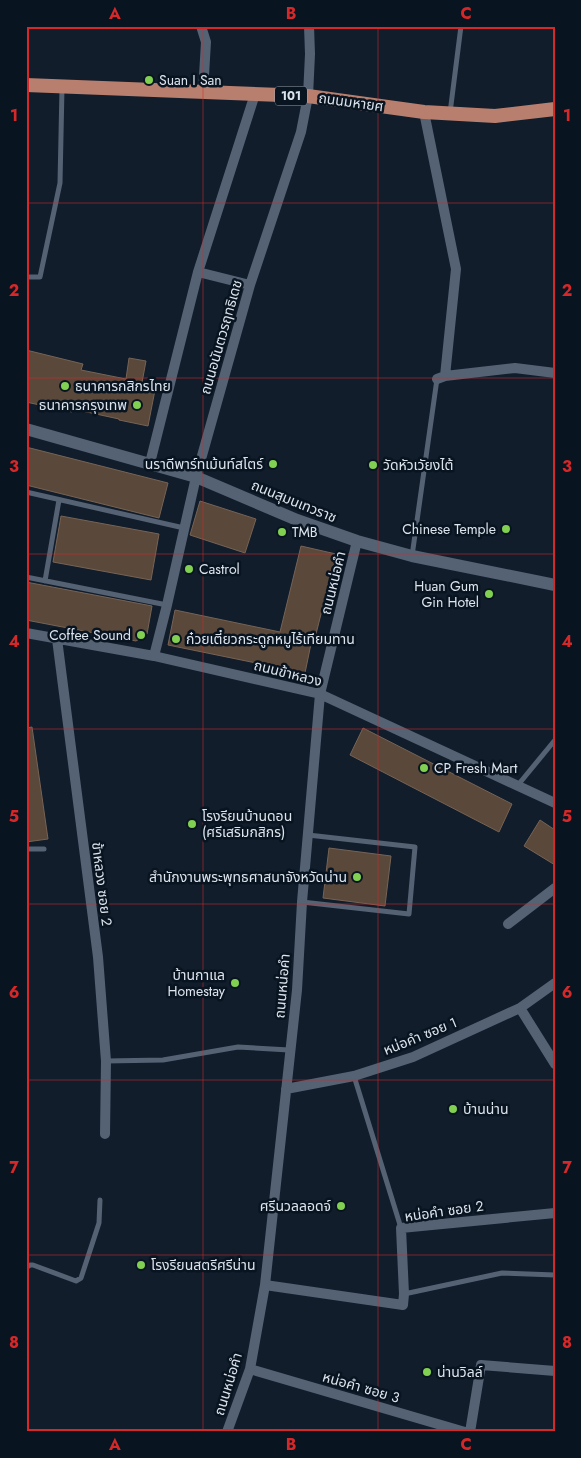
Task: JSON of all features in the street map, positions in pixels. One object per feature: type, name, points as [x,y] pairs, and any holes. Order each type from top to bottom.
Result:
[{"type":"main road","name":"ถนนมหายศ","points":[[26,85],[308,96],[450,114],[495,116],[555,109]]},
{"type":"street","points":[[201,26],[206,42],[203,92]]},
{"type":"street","name":"ถนนอนันตวรฤทธิเดช","points":[[154,656],[196,477],[250,285],[301,132],[308,96],[309,26]]},
{"type":"street","points":[[150,462],[198,272],[255,94]]},
{"type":"street","points":[[424,112],[456,270],[441,377],[515,368],[555,373]]},
{"type":"street","points":[[198,272],[250,285]]},
{"type":"street","name":"ถนนสุมนเทวราช","points":[[26,429],[150,462],[196,477],[297,520],[357,542],[412,556],[555,585]]},
{"type":"street","name":"ถนนหน่อคำ","points":[[227,1432],[250,1369],[266,1285],[289,1050],[297,990],[307,835],[320,694],[357,542]]},
{"type":"street","name":"ถนนข้าหลวง","points":[[26,633],[154,656],[320,694],[555,803]]},
{"type":"street","name":"ข้าหลวง ซอย 2","points":[[57,638],[98,957],[106,1061],[105,1134]]},
{"type":"street","points":[[508,924],[555,888]]},
{"type":"street","name":"หน่อคำ ซอย 1","points":[[286,1089],[354,1076],[413,1057],[520,1008],[555,983]]},
{"type":"street","points":[[520,1008],[555,1064]]},
{"type":"street","name":"หน่อคำ ซอย 2","points":[[404,1294],[401,1228],[555,1213]]},
{"type":"street","points":[[266,1285],[403,1305],[404,1294]]},
{"type":"street","points":[[470,1432],[482,1366],[555,1371]]},
{"type":"street","name":"หน่อคำ ซอย 3","points":[[250,1369],[466,1432]]},
{"type":"lane","points":[[450,114],[461,26]]},
{"type":"lane","points":[[26,277],[40,277],[60,183],[62,86]]},
{"type":"lane","points":[[412,556],[441,377]]},
{"type":"lane","points":[[26,492],[185,528]]},
{"type":"lane","points":[[45,581],[59,500]]},
{"type":"lane","points":[[26,577],[167,605]]},
{"type":"lane","points":[[518,786],[555,740]]},
{"type":"lane","points":[[302,902],[409,914],[416,847],[307,835]]},
{"type":"lane","points":[[26,849],[44,849]]},
{"type":"lane","points":[[106,1061],[163,1060],[238,1047],[289,1050]]},
{"type":"lane","points":[[354,1076],[401,1228]]},
{"type":"lane","points":[[26,1268],[33,1265],[76,1281],[81,1278],[99,1223],[100,1200]]},
{"type":"lane","points":[[404,1294],[502,1273],[555,1275]]},
{"type":"building","points":[[26,350],[83,364],[81,370],[126,379],[129,358],[146,361],[141,388],[155,390],[148,426],[73,409],[72,412],[26,402]]},
{"type":"building","points":[[26,447],[168,483],[159,518],[26,485]]},
{"type":"building","points":[[200,501],[256,519],[245,553],[190,535]]},
{"type":"building","points":[[61,516],[159,534],[151,580],[53,562]]},
{"type":"building","points":[[301,546],[336,554],[316,634],[313,634],[305,673],[168,645],[175,610],[280,632]]},
{"type":"building","points":[[26,582],[152,606],[147,634],[136,641],[26,620]]},
{"type":"building","points":[[32,727],[48,839],[26,842],[26,728]]},
{"type":"building","points":[[363,728],[512,804],[499,832],[350,755]]},
{"type":"building","points":[[540,820],[555,830],[555,865],[524,846]]},
{"type":"building","name":"สำนักงานพระพุทธศาสนาจังหวัดน่าน","points":[[329,848],[391,856],[385,906],[323,898]]},
{"type":"place","name":"Suan I San","points":[[149,80]]},
{"type":"place","name":"ธนาคารกสิกรไทย","points":[[65,386]]},
{"type":"place","name":"ธนาคารกรุงเทพ","points":[[137,405]]},
{"type":"place","name":"นราดีพาร์ทเม้นท์สโตร์","points":[[273,464]]},
{"type":"place","name":"วัดหัวเวัยงไต้","points":[[373,465]]},
{"type":"place","name":"Chinese Temple","points":[[506,529]]},
{"type":"place","name":"TMB","points":[[282,532]]},
{"type":"place","name":"Castrol","points":[[189,569]]},
{"type":"place","name":"Huan Gum Gin Hotel","points":[[489,594]]},
{"type":"place","name":"Coffee Sound","points":[[141,635]]},
{"type":"place","name":"ก๋วยเตี๋ยวกระดูกหมูไร้เทียมทาน","points":[[176,639]]},
{"type":"place","name":"CP Fresh Mart","points":[[424,768]]},
{"type":"place","name":"โรงรียนบ้านดอน (ศรีเสริมกสิกร)","points":[[192,824]]},
{"type":"place","name":"สำนักงานพระพุทธศาสนาจังหวัดน่าน","points":[[357,877]]},
{"type":"place","name":"บ้านกาแล Homestay","points":[[235,983]]},
{"type":"place","name":"บ้านน่าน","points":[[453,1109]]},
{"type":"place","name":"ศรีนวลลอดจ์","points":[[341,1206]]},
{"type":"place","name":"โรงรียนสตรีศรีน่าน","points":[[141,1265]]},
{"type":"place","name":"น่านวิลล์","points":[[427,1372]]}]
